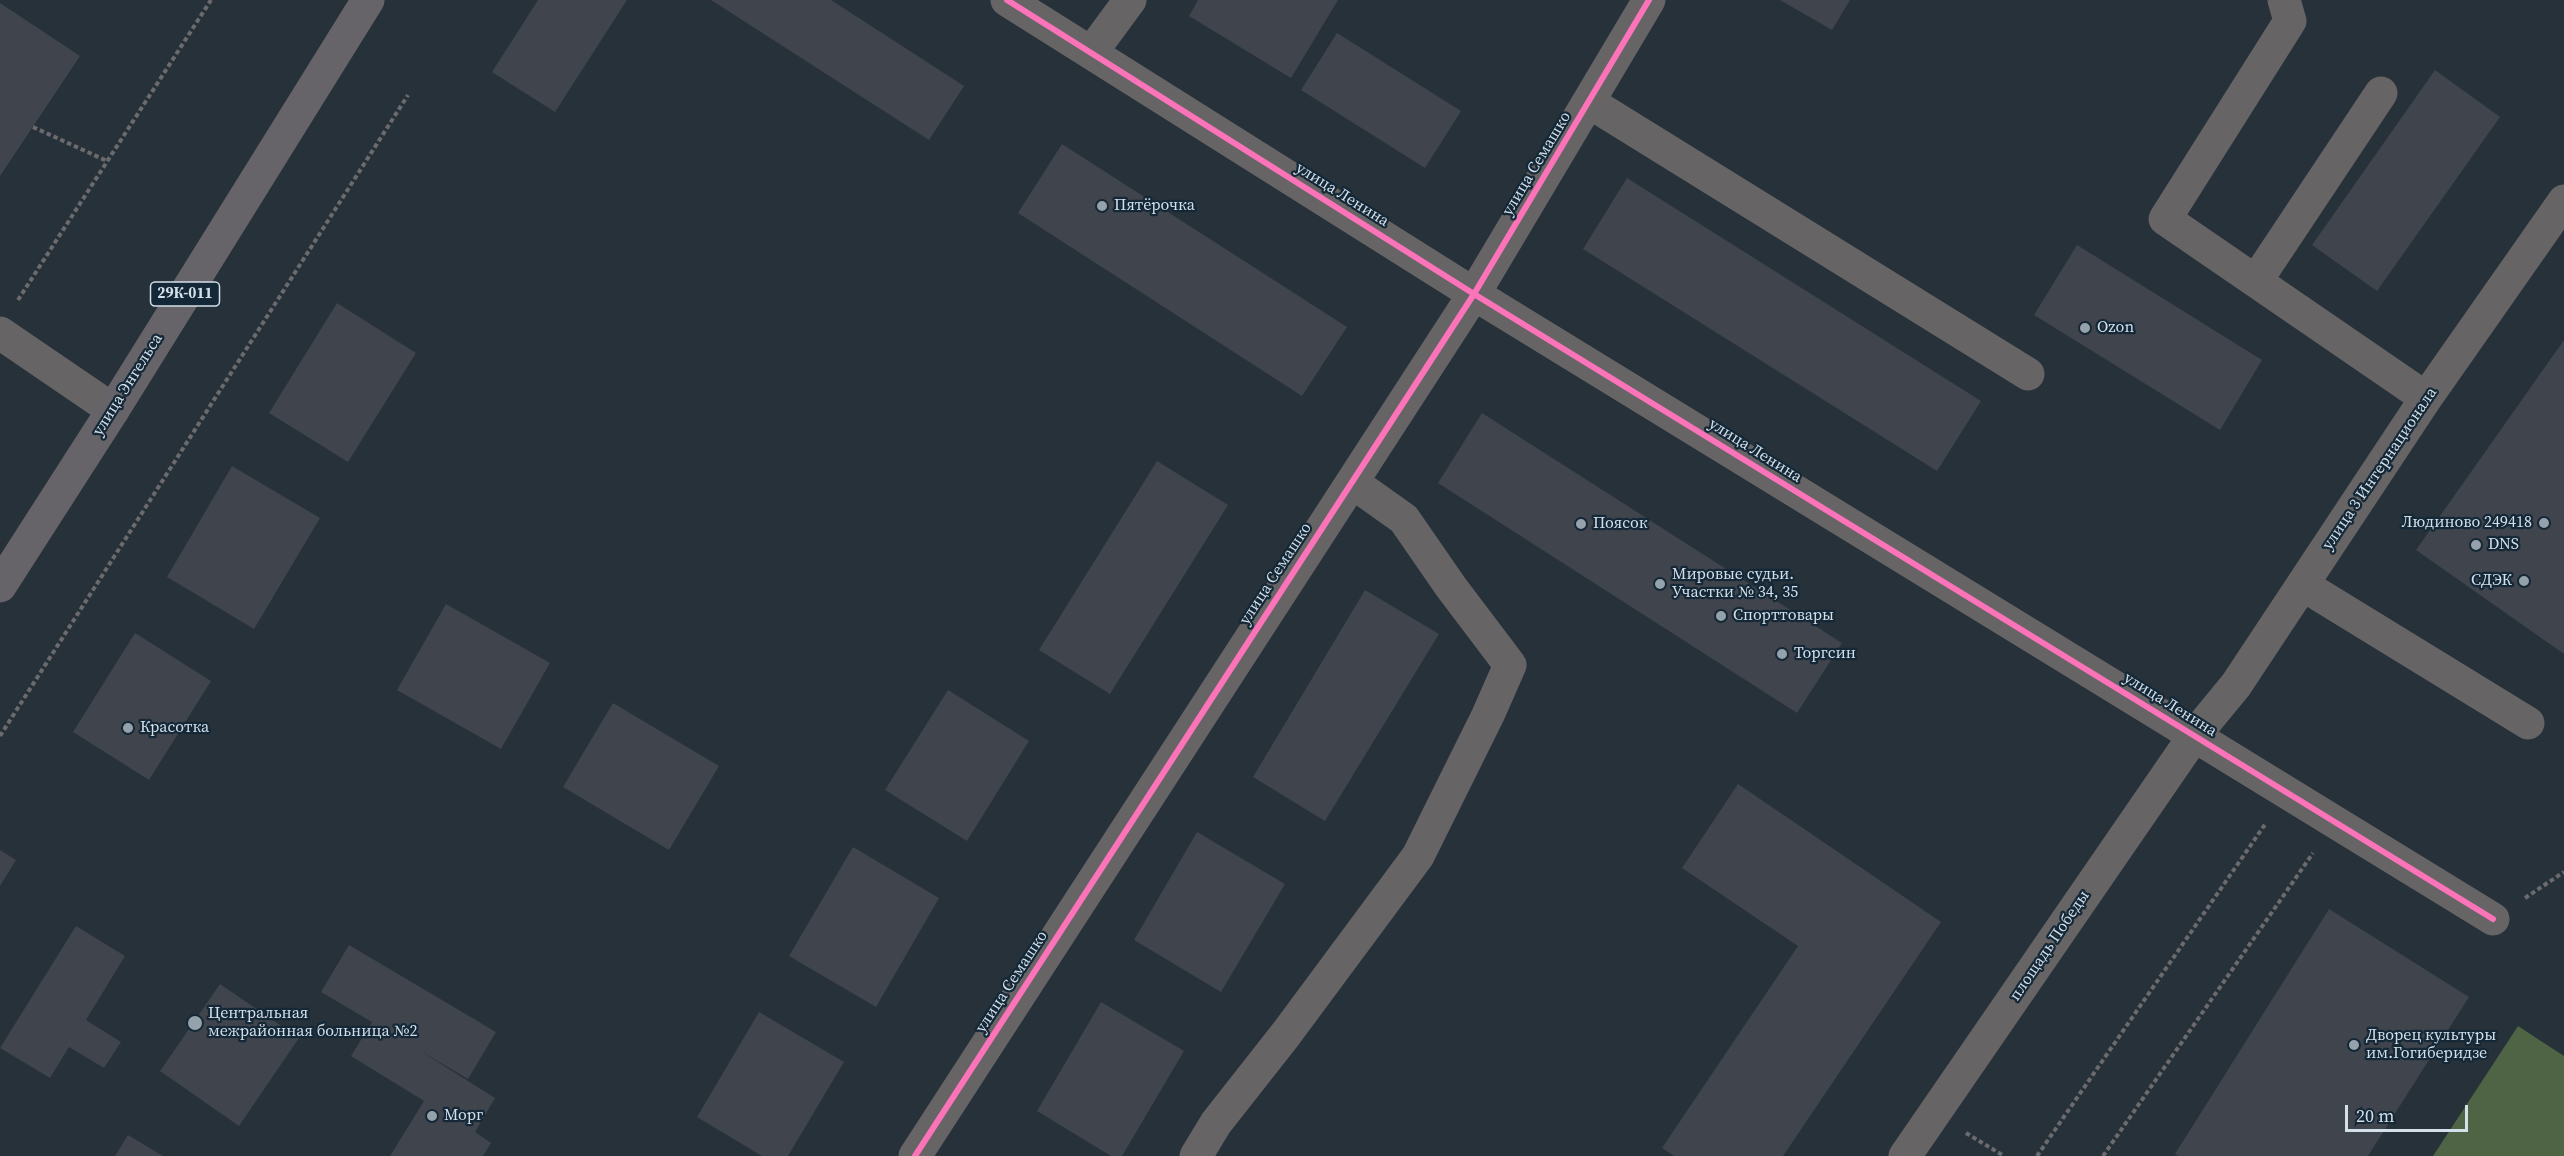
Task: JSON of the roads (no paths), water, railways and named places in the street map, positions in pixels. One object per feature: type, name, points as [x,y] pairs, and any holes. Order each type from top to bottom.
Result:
[{"type":"main road","name":"улица Энгельса","points":[[0,586],[113,410],[368,0]]},
{"type":"street","name":"улица Ленина","points":[[1007,0],[1474,294],[2493,919]]},
{"type":"street","points":[[1091,53],[1130,0]]},
{"type":"street","name":"улица Семашко","points":[[915,1156],[1474,294],[1649,0]]},
{"type":"street","points":[[2284,0],[2290,21],[2165,219],[2426,398]]},
{"type":"street","points":[[2256,281],[2381,93]]},
{"type":"street","points":[[1589,102],[2028,374]]},
{"type":"street","name":"улица 3 Интернационала","points":[[2194,736],[2236,685],[2426,398],[2564,201]]},
{"type":"street","points":[[6,321],[113,410]]},
{"type":"street","points":[[1196,1156],[1216,1122],[1293,1024],[1418,856],[1488,715],[1510,665],[1451,587],[1404,519],[1352,482]]},
{"type":"street","points":[[2302,585],[2528,723]]},
{"type":"street","name":"площадь Победы","points":[[1905,1156],[2194,736]]},
{"type":"place","name":"Пятёрочка","points":[[1102,206]]},
{"type":"place","name":"Ozon","points":[[2085,328]]},
{"type":"place","name":"Людиново 249418","points":[[2544,523]]},
{"type":"place","name":"Поясок","points":[[1581,524]]},
{"type":"place","name":"DNS","points":[[2476,545]]},
{"type":"place","name":"СДЭК","points":[[2524,581]]},
{"type":"place","name":"Мировые судьи. Участки № 34, 35","points":[[1660,584]]},
{"type":"place","name":"Спорттовары","points":[[1721,616]]},
{"type":"place","name":"Торгсин","points":[[1782,654]]},
{"type":"place","name":"Красотка","points":[[128,728]]},
{"type":"place","name":"Центральная межрайонная больница №2","points":[[195,1023]]},
{"type":"place","name":"Дворец культуры им.Гогиберидзе","points":[[2354,1045]]},
{"type":"place","name":"Морг","points":[[432,1116]]}]
